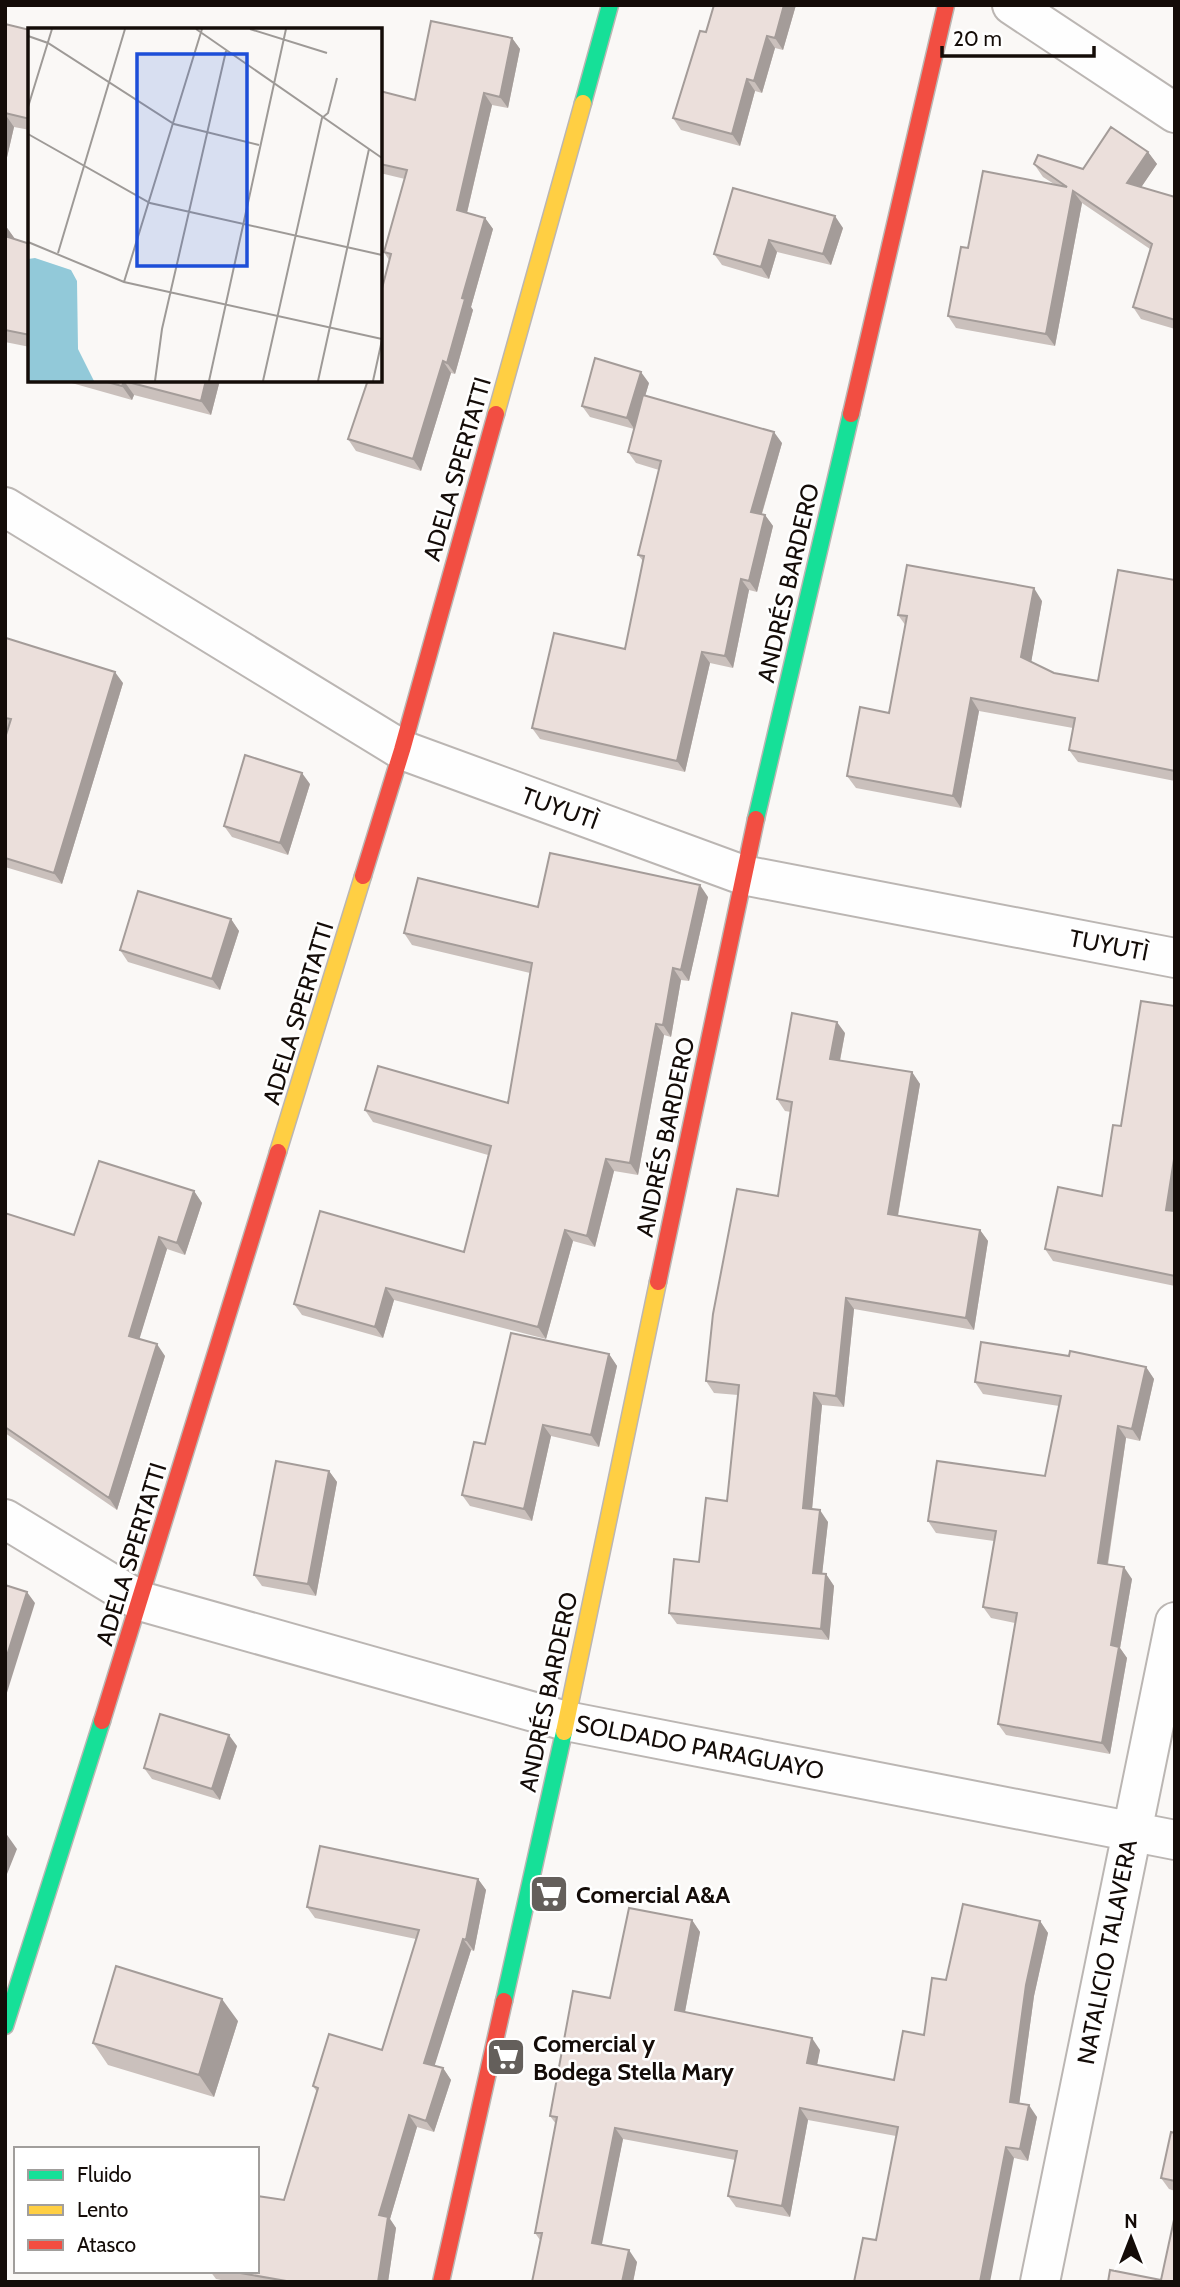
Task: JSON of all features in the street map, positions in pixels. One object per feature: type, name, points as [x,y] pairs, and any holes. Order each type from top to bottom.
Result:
[{"type":"street","name":"ADELA SPERTATTI","points":[[5,2026],[140,1601],[402,750],[610,5]]},
{"type":"street","name":"ANDRÉS BARDERO","points":[[441,2282],[566,1721],[743,875],[946,5]]},
{"type":"street","points":[[1012,5],[1175,113]]},
{"type":"street","name":"TUYUTÌ","points":[[5,507],[402,750],[743,875],[1175,958]]},
{"type":"street","name":"SOLDADO PARAGUAYO","points":[[5,1519],[140,1601],[566,1721],[1175,1840]]},
{"type":"street","name":"NATALICIO TALAVERA","points":[[1040,2282],[1175,1622]]},
{"type":"building","points":[[714,5],[784,5],[775,38],[767,36],[754,81],[747,79],[732,134],[673,118],[700,31],[706,32]]},
{"type":"building","points":[[431,21],[512,38],[500,97],[484,93],[457,210],[485,218],[447,363],[443,361],[413,459],[348,439],[367,382],[382,382],[382,288],[391,254],[384,252],[407,170],[382,164],[382,92],[415,100]]},
{"type":"building","points":[[5,24],[28,30],[28,119],[5,113]]},
{"type":"building","points":[[1111,127],[1148,152],[1127,183],[1175,197],[1175,320],[1133,307],[1152,244],[1073,191],[1046,334],[948,316],[961,247],[968,248],[983,171],[1067,187],[1034,164],[1038,155],[1083,169]]},
{"type":"building","points":[[733,188],[835,216],[823,254],[769,240],[761,267],[714,254]]},
{"type":"building","points":[[5,236],[28,243],[28,335],[5,330]]},
{"type":"building","points":[[595,358],[641,372],[627,418],[582,406]]},
{"type":"building","points":[[107,382],[124,382],[122,386]]},
{"type":"building","points":[[128,382],[206,382],[201,401]]},
{"type":"building","points":[[643,395],[774,432],[751,512],[765,515],[749,581],[741,579],[725,656],[702,652],[677,761],[532,728],[554,633],[625,649],[644,556],[638,555],[661,461],[628,452]]},
{"type":"building","points":[[907,565],[1034,588],[1021,657],[1054,673],[1098,681],[1118,570],[1175,580],[1175,771],[1069,750],[1075,718],[971,698],[953,796],[847,776],[860,707],[889,713],[907,616],[898,615]]},
{"type":"building","points":[[6,638],[115,672],[54,873],[5,858],[5,738],[11,719],[5,718]]},
{"type":"building","points":[[245,755],[302,773],[280,843],[224,826]]},
{"type":"building","points":[[550,853],[700,885],[681,970],[673,968],[663,1025],[656,1024],[630,1163],[606,1159],[587,1236],[565,1230],[538,1327],[386,1288],[375,1327],[294,1304],[320,1211],[464,1252],[491,1146],[365,1110],[378,1066],[508,1103],[532,963],[404,933],[418,878],[538,907]]},
{"type":"building","points":[[138,891],[231,919],[212,979],[120,950]]},
{"type":"building","points":[[1141,1001],[1175,1006],[1175,1153],[1166,1210],[1175,1211],[1175,1276],[1045,1249],[1058,1187],[1102,1196],[1113,1125],[1121,1126]]},
{"type":"building","points":[[792,1013],[837,1022],[830,1059],[912,1072],[888,1214],[980,1230],[966,1318],[846,1298],[836,1396],[814,1393],[803,1508],[820,1510],[813,1573],[826,1574],[821,1629],[669,1613],[674,1559],[699,1562],[706,1498],[727,1501],[739,1385],[706,1381],[713,1314],[737,1189],[778,1196],[792,1102],[777,1099]]},
{"type":"building","points":[[99,1161],[194,1191],[177,1243],[159,1237],[129,1336],[157,1344],[109,1498],[5,1427],[5,1213],[74,1235]]},
{"type":"building","points":[[511,1333],[609,1354],[591,1435],[543,1425],[524,1509],[462,1495],[474,1442],[485,1444]]},
{"type":"building","points":[[981,1342],[1069,1356],[1070,1351],[1146,1367],[1132,1429],[1118,1426],[1098,1563],[1124,1567],[1111,1645],[1119,1647],[1102,1743],[998,1724],[1017,1613],[983,1607],[996,1531],[928,1521],[937,1461],[1045,1476],[1061,1396],[975,1382]]},
{"type":"building","points":[[276,1461],[329,1471],[308,1584],[254,1575]]},
{"type":"building","points":[[5,1585],[27,1592],[5,1662]]},
{"type":"building","points":[[160,1714],[229,1735],[212,1789],[144,1768]]},
{"type":"building","points":[[320,1846],[478,1879],[466,1940],[463,1939],[424,2063],[443,2068],[426,2121],[409,2115],[379,2215],[388,2217],[378,2282],[292,2282],[240,2273],[259,2273],[259,2196],[284,2200],[318,2088],[313,2086],[329,2034],[382,2050],[419,1930],[307,1907]]},
{"type":"building","points":[[963,1904],[1040,1921],[1026,1985],[1010,2102],[1029,2105],[1020,2149],[1006,2147],[980,2282],[854,2282],[863,2238],[876,2240],[898,2127],[800,2108],[782,2206],[728,2196],[737,2151],[615,2128],[592,2243],[629,2250],[622,2282],[532,2282],[542,2233],[535,2233],[557,2117],[550,2116],[573,1991],[610,1998],[629,1908],[692,1920],[675,2010],[812,2038],[807,2063],[894,2080],[903,2031],[924,2035],[932,1978],[946,1980]]},
{"type":"building","points":[[116,1966],[222,1999],[199,2075],[93,2043]]},
{"type":"building","points":[[1171,2132],[1175,2133],[1175,2181],[1161,2178]]},
{"type":"building","points":[[1175,2215],[1175,2282],[1108,2282],[1110,2270],[1161,2280]]},
{"type":"traffic: fast","points":[[583,103],[610,5]]},
{"type":"traffic: fast","points":[[756,819],[851,414]]},
{"type":"traffic: fast","points":[[5,2026],[102,1721]]},
{"type":"traffic: fast","points":[[504,2001],[564,1732]]},
{"type":"traffic: slow","points":[[496,414],[583,103]]},
{"type":"traffic: slow","points":[[278,1152],[363,876]]},
{"type":"traffic: slow","points":[[564,1732],[658,1282]]},
{"type":"traffic: jam","points":[[851,414],[946,5]]},
{"type":"traffic: jam","points":[[363,876],[402,750],[496,414]]},
{"type":"traffic: jam","points":[[658,1282],[756,819]]},
{"type":"traffic: jam","points":[[102,1721],[278,1152]]},
{"type":"traffic: jam","points":[[441,2282],[504,2001]]},
{"type":"place","name":"Comercial A&A","points":[[549,1894]]},
{"type":"place","name":"Comercial y Bodega Stella Mary","points":[[506,2057]]}]
